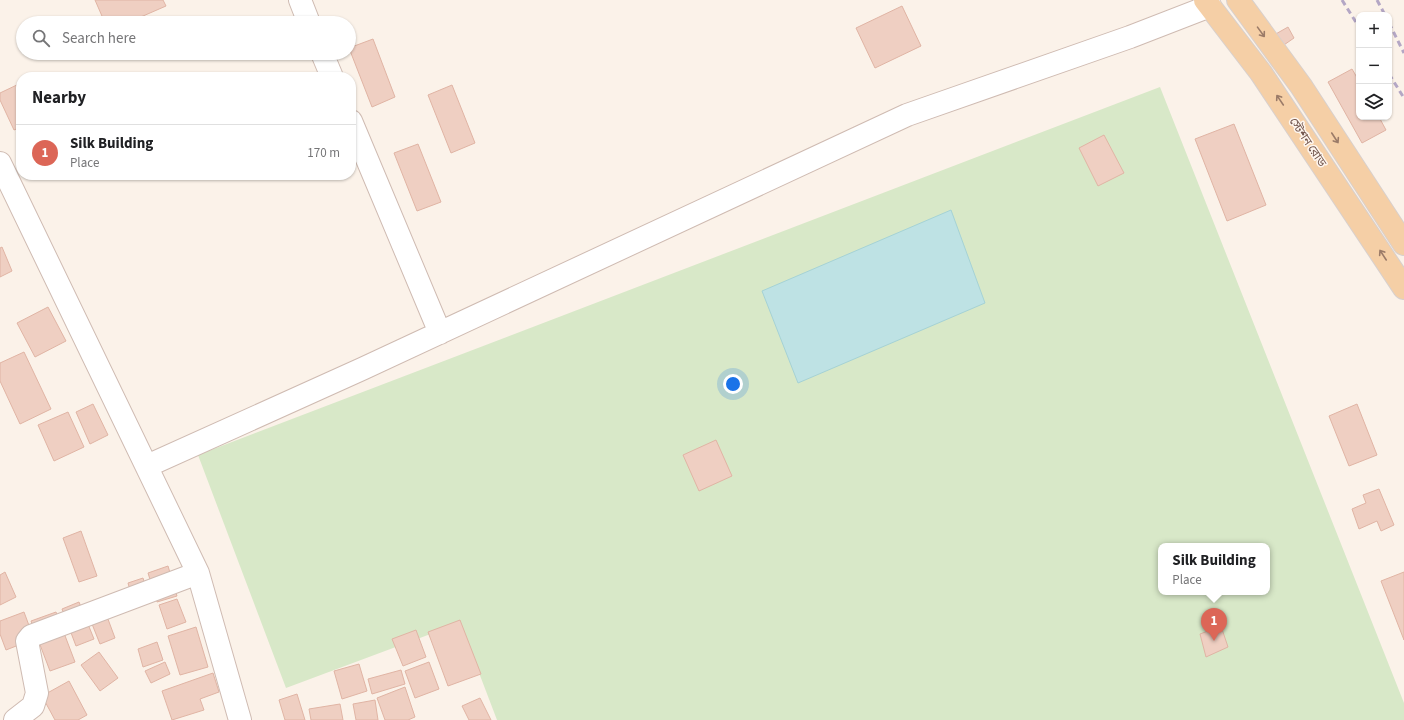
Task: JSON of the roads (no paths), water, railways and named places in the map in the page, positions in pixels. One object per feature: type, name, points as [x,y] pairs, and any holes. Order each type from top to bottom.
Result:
[{"type":"main road","name":"স্টেশন রোড","points":[[1238,0],[1302,86],[1404,244]]},
{"type":"main road","name":"স্টেশন রোড","points":[[1207,3],[1262,73],[1404,288]]},
{"type":"street","points":[[300,0],[306,16]]},
{"type":"street","points":[[147,466],[347,376],[907,115],[1130,37],[1207,3]]},
{"type":"street","points":[[325,60],[330,72]]},
{"type":"street","points":[[356,133],[440,333]]},
{"type":"street","points":[[0,163],[198,572],[240,720]]},
{"type":"street","points":[[15,720],[34,706],[37,693],[28,641],[31,636],[198,572]]},
{"type":"water","points":[[951,210],[985,303],[798,383],[762,291]]},
{"type":"railway","points":[[1342,0],[1356,22]]},
{"type":"railway","points":[[1377,0],[1383,12]]},
{"type":"railway","points":[[1392,29],[1404,53]]},
{"type":"railway","points":[[1392,79],[1404,98]]},
{"type":"place","name":"Silk Building","points":[[1214,641]]}]
